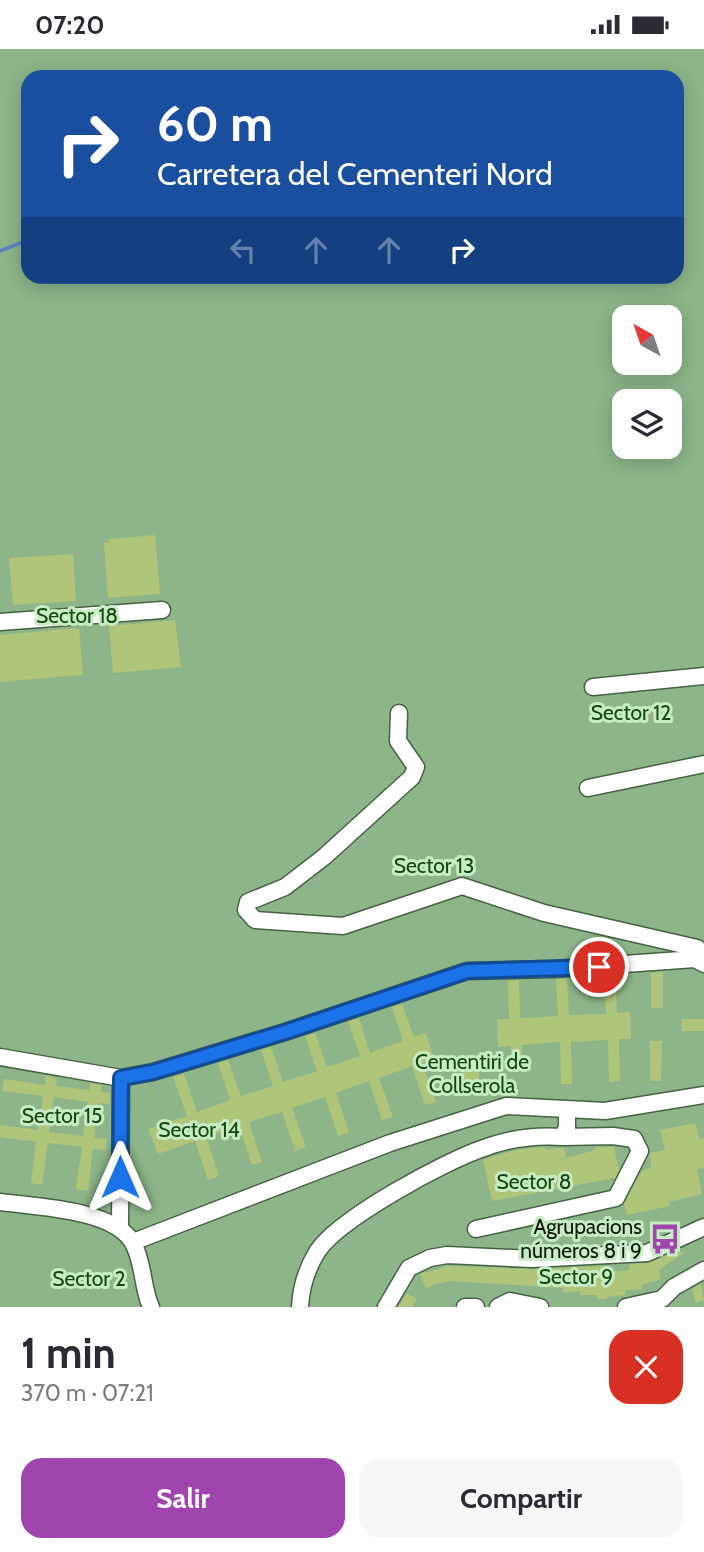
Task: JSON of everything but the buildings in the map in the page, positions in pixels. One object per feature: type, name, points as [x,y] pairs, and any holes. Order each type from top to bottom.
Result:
[{"type":"street","points":[[0,622],[162,610]]},
{"type":"street","points":[[593,687],[704,676]]},
{"type":"street","points":[[399,713],[398,741],[416,767],[412,777],[324,857],[285,887],[248,902],[246,910],[255,921],[343,926],[462,886],[544,913],[697,948],[704,955]]},
{"type":"street","points":[[588,788],[704,764]]},
{"type":"street","points":[[0,1057],[121,1078],[153,1072],[285,1032],[467,971],[567,968],[695,959],[704,964]]},
{"type":"street","points":[[120,1226],[121,1078]]},
{"type":"street","points":[[133,1242],[390,1143],[506,1106],[605,1111],[704,1094]]},
{"type":"street","points":[[563,1137],[567,1127],[567,1109]]},
{"type":"street","points":[[300,1307],[302,1281],[318,1249],[355,1217],[459,1158],[486,1147],[542,1136],[613,1136],[634,1139],[640,1150],[616,1198],[476,1229]]},
{"type":"street","points":[[0,1202],[86,1215],[120,1226],[133,1242],[142,1266],[145,1294],[151,1307]]},
{"type":"street","points":[[386,1307],[410,1268],[430,1258],[447,1255],[533,1259],[647,1254],[704,1227]]},
{"type":"street","points":[[626,1307],[662,1299],[674,1287],[704,1270]]},
{"type":"street","points":[[498,1307],[510,1301],[540,1307]]},
{"type":"street","points":[[465,1307],[476,1307]]},
{"type":"green space","points":[[0,49],[704,49],[704,1307],[0,1307]]},
{"type":"waterway","points":[[0,251],[21,243]]},
{"type":"place","name":"Agrupacions números 8 i 9","points":[[665,1239]]},
{"type":"route","points":[[120,1177],[121,1078],[153,1072],[285,1032],[467,971],[599,967]]},
{"type":"park label","name":"Sector 18","points":[[77,616]]},
{"type":"park label","name":"Sector 12","points":[[631,713]]},
{"type":"park label","name":"Sector 13","points":[[434,866]]},
{"type":"park label","name":"Cementiri de Collserola","points":[[472,1074]]},
{"type":"park label","name":"Sector 15","points":[[62,1116]]},
{"type":"park label","name":"Sector 14","points":[[199,1130]]},
{"type":"park label","name":"Sector 8","points":[[534,1182]]},
{"type":"park label","name":"Sector 9","points":[[576,1277]]},
{"type":"park label","name":"Sector 2","points":[[89,1279]]}]
